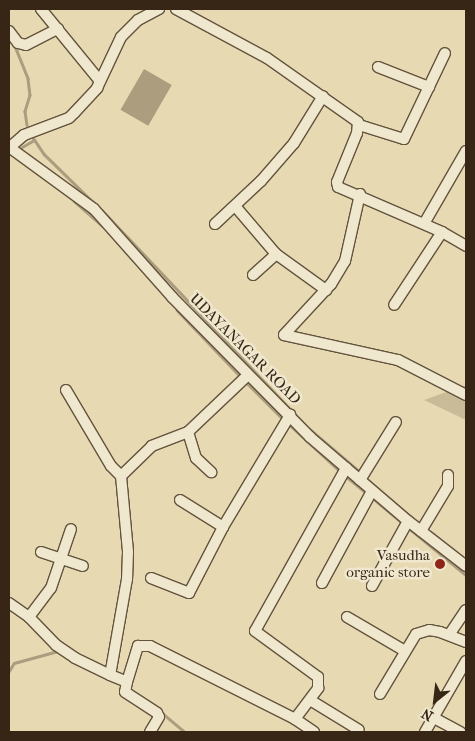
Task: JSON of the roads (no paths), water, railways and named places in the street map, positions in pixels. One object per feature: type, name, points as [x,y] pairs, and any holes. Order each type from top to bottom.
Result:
[{"type":"street","points":[[41,9],[100,81]]},
{"type":"street","points":[[9,147],[24,135],[69,118],[100,81],[121,37],[138,20],[159,9]]},
{"type":"street","points":[[176,9],[267,58],[323,96],[360,125],[404,139],[445,53]]},
{"type":"street","points":[[9,31],[18,42],[26,45],[58,28]]},
{"type":"street","points":[[378,67],[429,87]]},
{"type":"street","points":[[215,224],[294,143],[323,96]]},
{"type":"street","points":[[360,125],[336,185],[425,222],[466,246]]},
{"type":"street","name":"UDAYANAGAR ROAD","points":[[9,147],[94,209],[172,297],[248,375],[346,468],[408,521],[466,566]]},
{"type":"street","points":[[425,222],[466,151]]},
{"type":"street","points":[[360,194],[345,261],[326,290],[284,335],[398,360],[466,395]]},
{"type":"street","points":[[234,206],[276,254],[326,290]]},
{"type":"street","points":[[394,305],[442,232]]},
{"type":"street","points":[[252,275],[276,254]]},
{"type":"street","points":[[121,476],[152,446],[188,432],[248,375]]},
{"type":"street","points":[[66,390],[111,466],[121,476],[128,552],[127,579],[110,675]]},
{"type":"street","points":[[151,578],[189,594],[223,527],[290,415]]},
{"type":"street","points":[[360,480],[396,422]]},
{"type":"street","points":[[188,432],[196,458],[211,472]]},
{"type":"street","points":[[295,719],[320,685],[318,677],[255,631],[346,468]]},
{"type":"street","points":[[421,531],[448,486],[448,475]]},
{"type":"street","points":[[322,584],[372,490]]},
{"type":"street","points":[[180,500],[223,527]]},
{"type":"street","points":[[372,586],[408,521]]},
{"type":"street","points":[[29,617],[51,588],[71,529]]},
{"type":"street","points":[[41,552],[83,566]]},
{"type":"street","points":[[10,606],[29,617],[62,649],[110,675],[126,686],[157,713],[158,717],[150,732]]},
{"type":"street","points":[[449,635],[466,610]]},
{"type":"street","points":[[347,617],[406,651]]},
{"type":"street","points":[[380,694],[416,634],[422,631],[449,635],[466,642]]},
{"type":"street","points":[[126,686],[138,646],[143,644],[184,661],[295,719],[314,732]]},
{"type":"street","points":[[425,732],[466,660]]},
{"type":"street","points":[[310,700],[359,730]]},
{"type":"street","points":[[434,718],[460,732]]},
{"type":"waterway","points":[[15,46],[28,79],[30,95],[25,111],[27,125]]},
{"type":"waterway","points":[[32,136],[44,154],[96,205]]},
{"type":"waterway","points":[[22,147],[34,140]]},
{"type":"waterway","points":[[74,201],[102,225]]},
{"type":"waterway","points":[[102,210],[305,425],[358,470]]},
{"type":"waterway","points":[[177,310],[242,378]]},
{"type":"waterway","points":[[245,381],[284,420]]},
{"type":"waterway","points":[[291,426],[341,472]]},
{"type":"waterway","points":[[348,478],[364,491]]},
{"type":"waterway","points":[[368,480],[422,526]]},
{"type":"waterway","points":[[375,500],[400,521]]},
{"type":"waterway","points":[[411,530],[466,575]]},
{"type":"waterway","points":[[431,532],[466,560]]},
{"type":"waterway","points":[[9,671],[14,663],[58,651]]},
{"type":"waterway","points":[[161,712],[185,732]]},
{"type":"place","name":"Vasudha organic store","points":[[440,564]]}]
